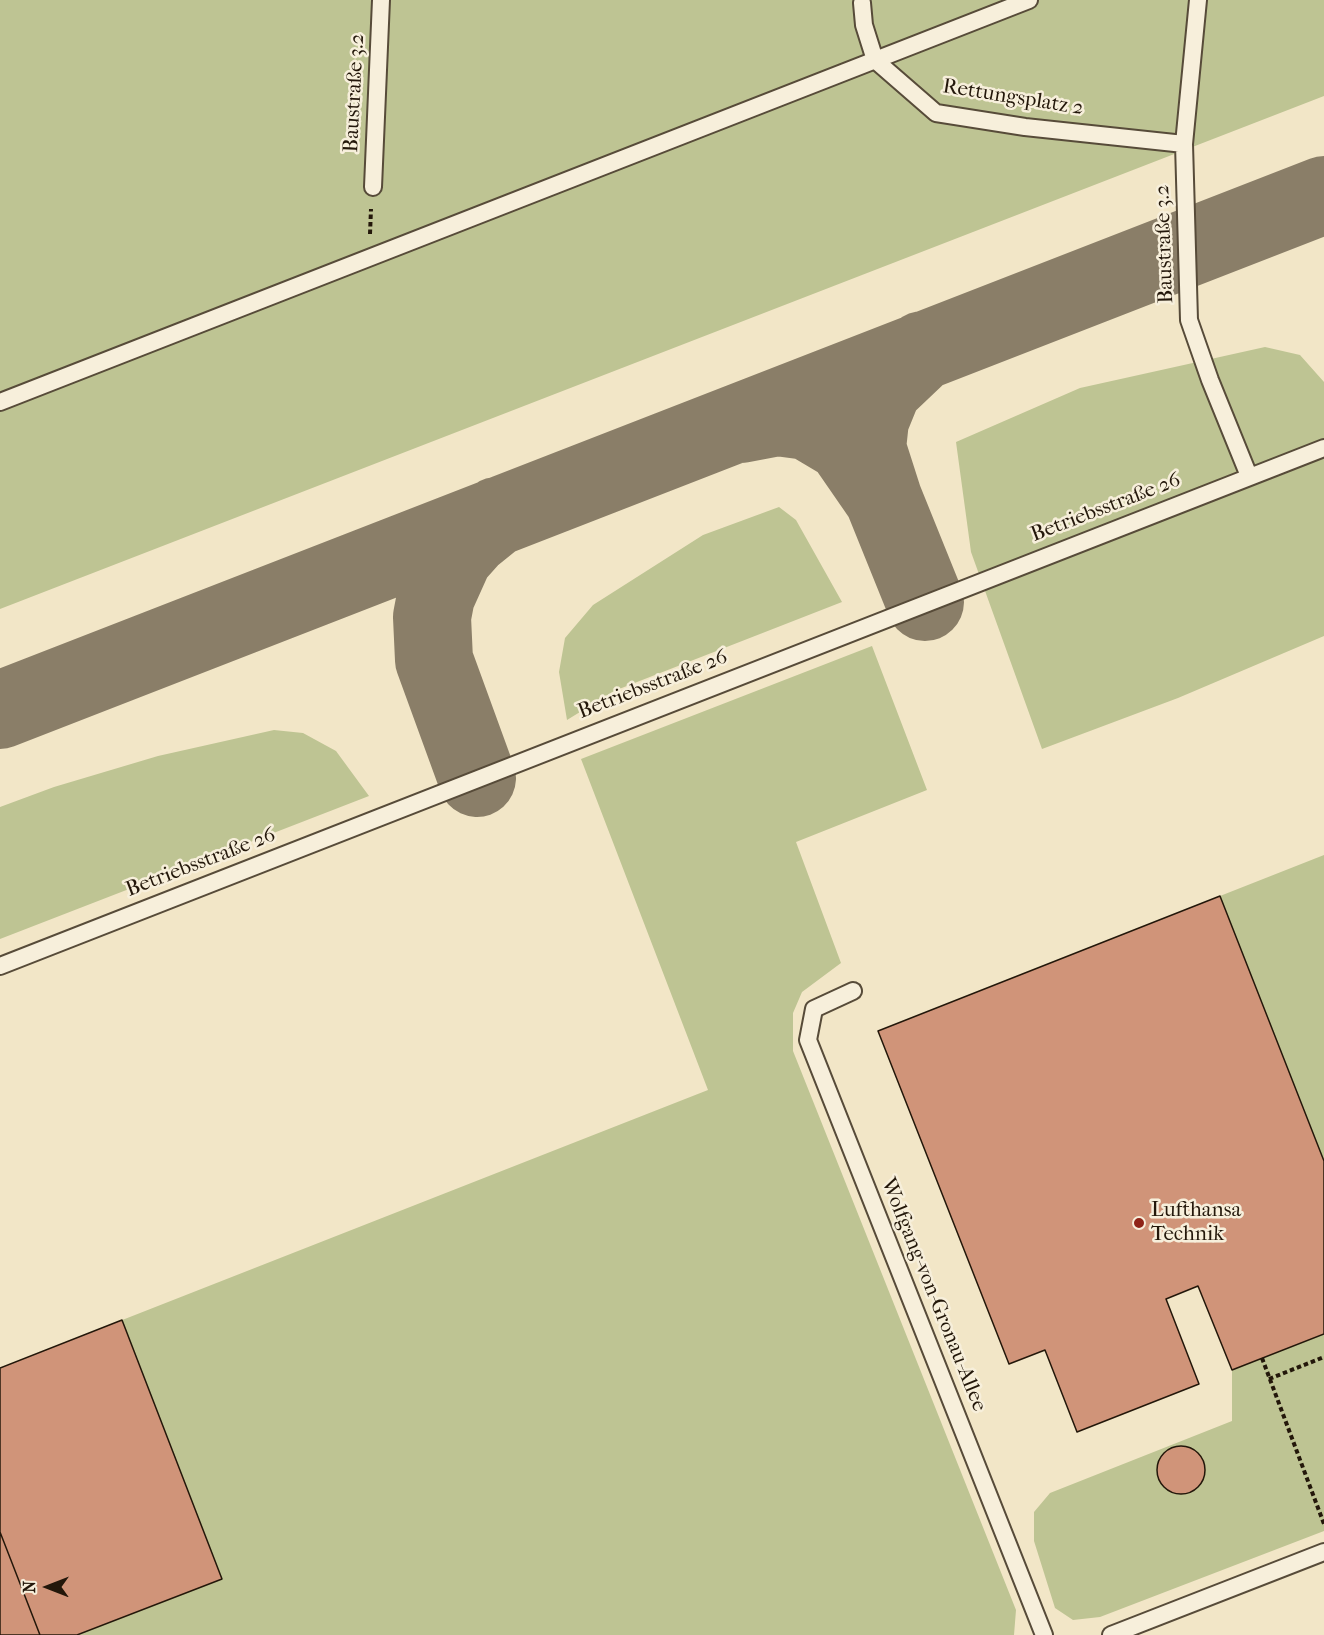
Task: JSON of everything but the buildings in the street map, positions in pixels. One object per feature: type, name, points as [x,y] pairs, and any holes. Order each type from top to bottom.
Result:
[{"type":"lane","name":"Baustraße 3.2","points":[[373,187],[381,0]]},
{"type":"lane","points":[[0,402],[1029,0]]},
{"type":"lane","name":"Baustraße 3.2","points":[[1198,0],[1185,144],[1189,320],[1210,380],[1250,476]]},
{"type":"lane","points":[[861,3],[864,25],[875,60]]},
{"type":"lane","name":"Rettungsplatz 2","points":[[875,60],[936,113],[1025,127],[1185,144]]},
{"type":"lane","name":"Betriebsstraße 26","points":[[0,966],[1324,448]]},
{"type":"lane","name":"Wolfgang-von-Gronau-Allee","points":[[853,991],[814,1009],[808,1040],[1044,1635]]},
{"type":"lane","points":[[1111,1635],[1324,1552]]},
{"type":"path","points":[[368,258],[373,187]]},
{"type":"path","points":[[1269,1378],[1324,1357]]},
{"type":"path","points":[[1262,1358],[1324,1524]]},
{"type":"green space","points":[[0,0],[1324,0],[1324,96],[0,609]]},
{"type":"green space","points":[[1265,347],[1300,355],[1324,382],[1324,636],[1178,698],[1042,749],[971,552],[956,442],[1080,388]]},
{"type":"green space","points":[[779,507],[796,520],[842,602],[614,691],[567,720],[559,672],[565,638],[593,605],[703,535]]},
{"type":"green space","points":[[872,646],[927,790],[796,842],[841,963],[802,992],[793,1013],[793,1051],[1016,1610],[1014,1635],[0,1635],[0,1368],[708,1090],[581,759]]},
{"type":"green space","points":[[274,730],[303,733],[336,751],[369,796],[0,939],[0,807],[54,787],[158,756]]},
{"type":"green space","points":[[1324,855],[1324,1161],[1220,896]]},
{"type":"green space","points":[[1324,1334],[1324,1531],[1100,1617],[1073,1620],[1055,1608],[1034,1541],[1034,1512],[1050,1493],[1232,1421],[1232,1370]]},
{"type":"taxiway","points":[[0,710],[1324,195]]},
{"type":"taxiway","points":[[741,424],[778,417],[808,421],[845,443],[883,498],[867,448],[870,420],[883,388],[923,350]]},
{"type":"taxiway","points":[[883,498],[925,602]]},
{"type":"taxiway","points":[[477,778],[434,660],[432,617],[436,596],[454,556],[471,537],[497,516]]},
{"type":"place","name":"Lufthansa Technik","points":[[1139,1223]]}]
